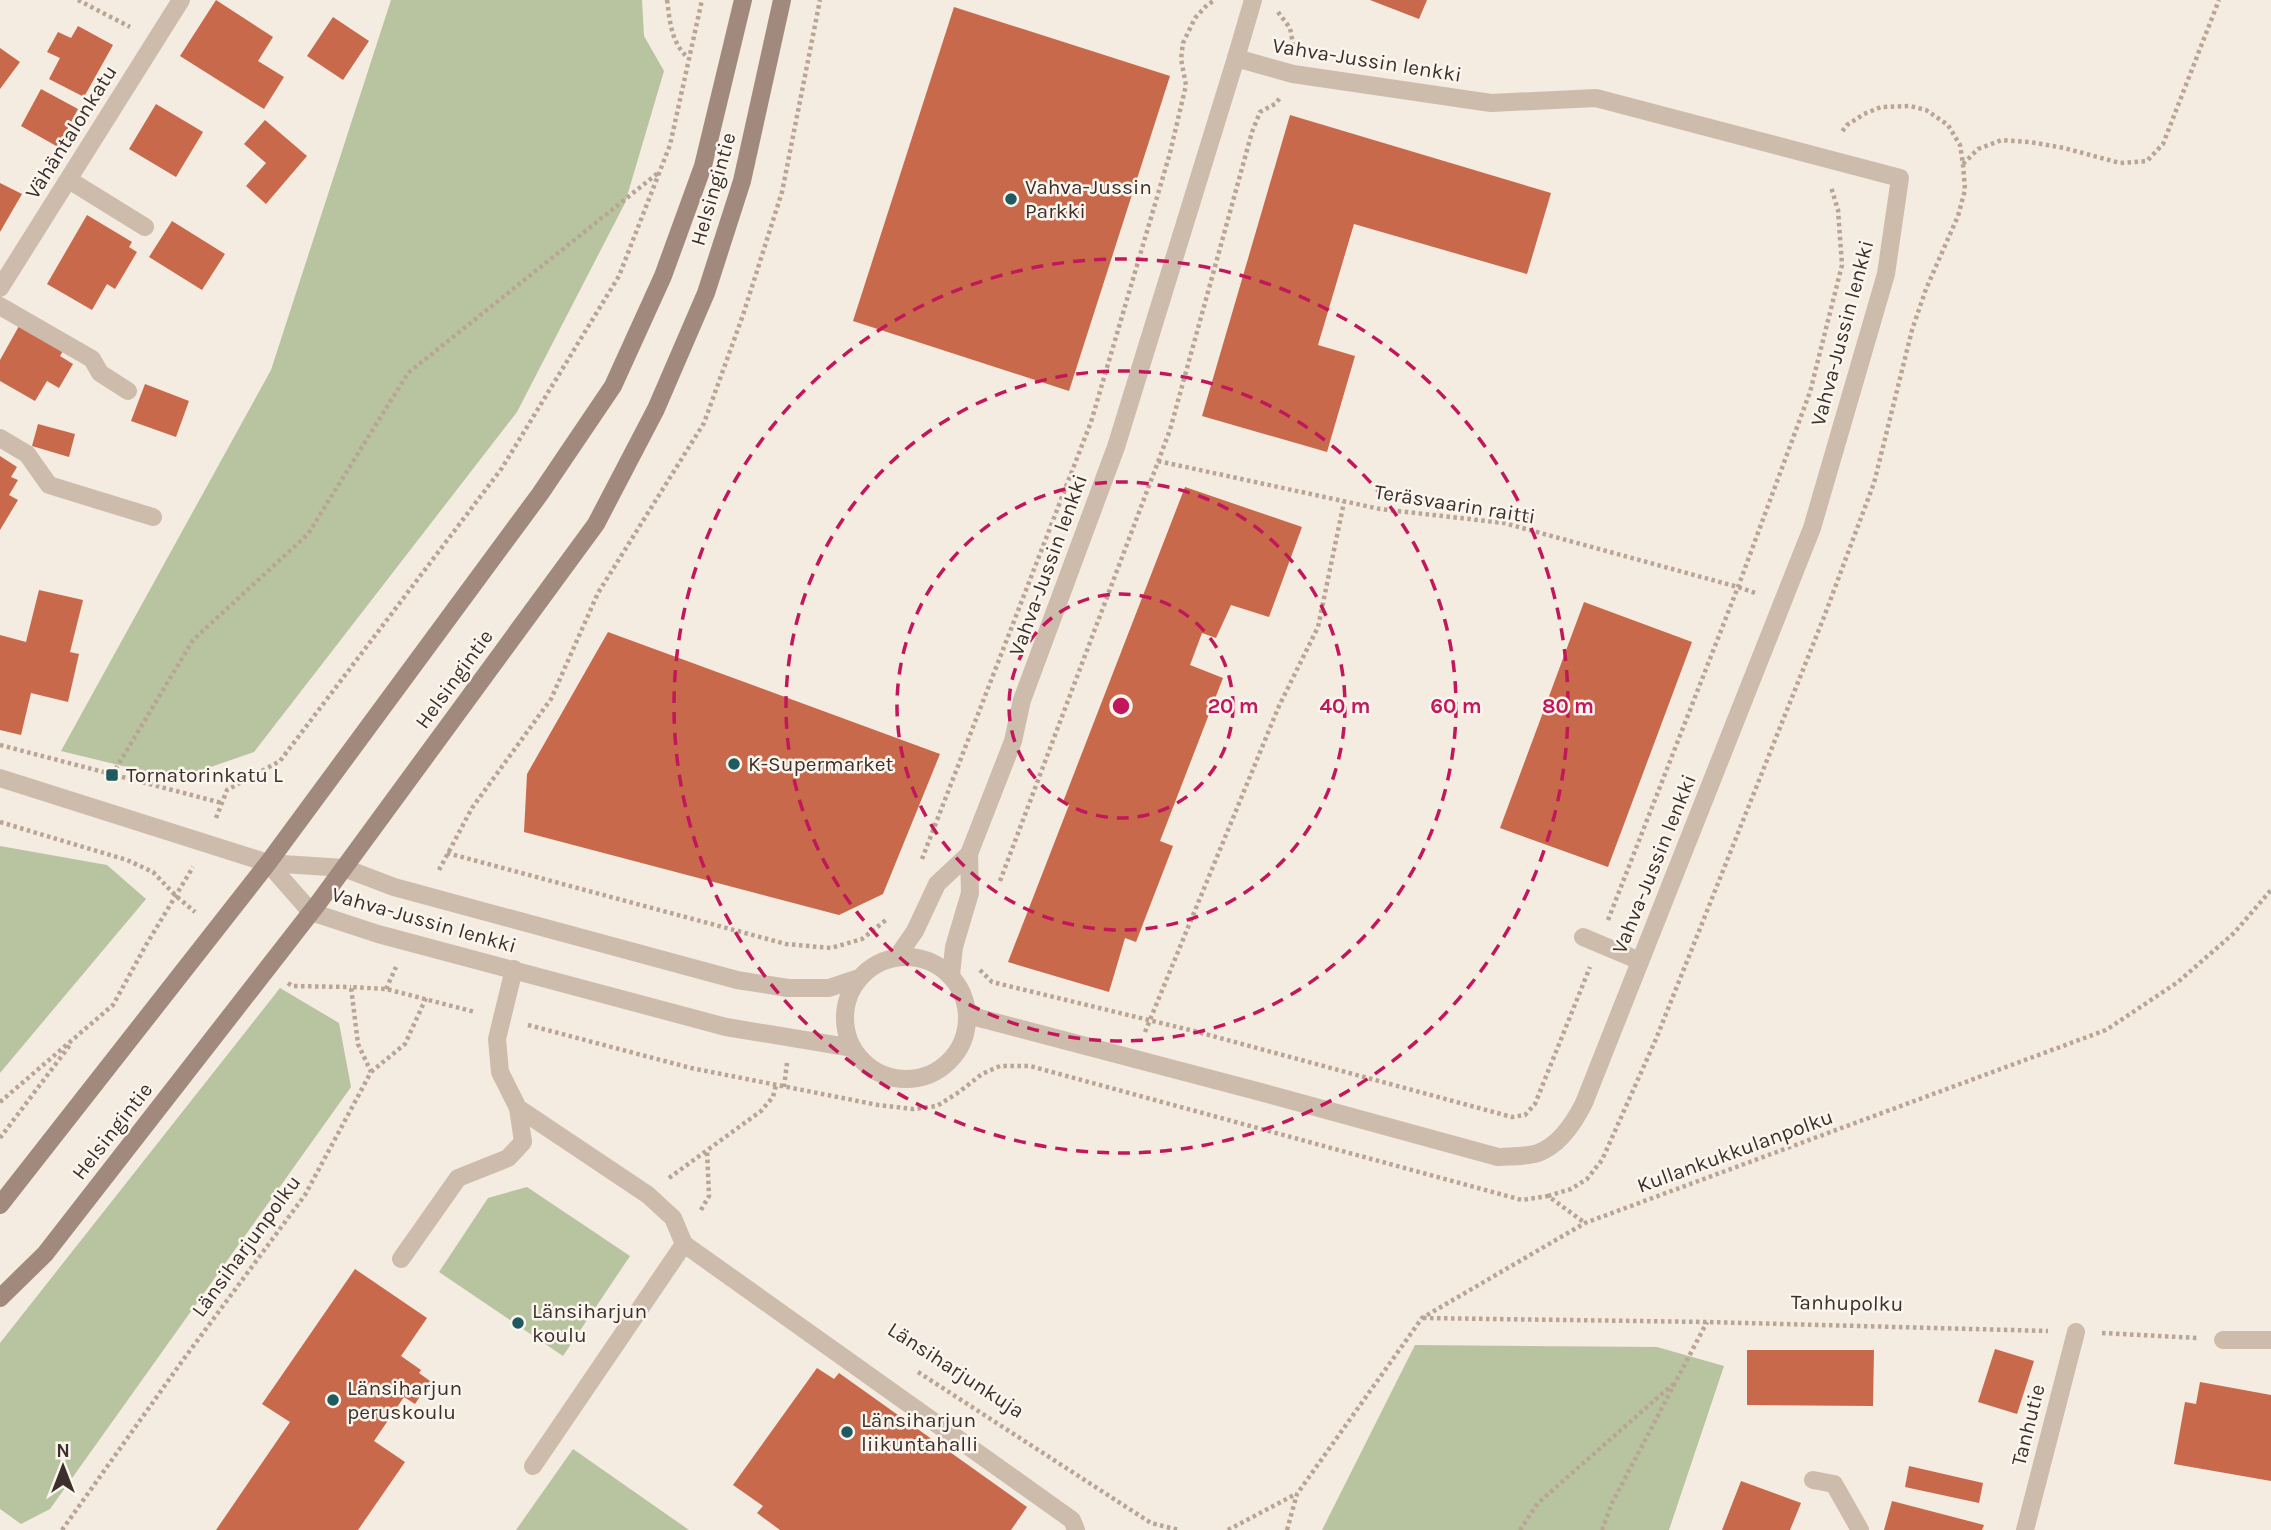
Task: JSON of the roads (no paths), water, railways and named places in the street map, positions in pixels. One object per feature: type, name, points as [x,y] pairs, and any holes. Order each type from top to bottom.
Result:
[{"type":"main road","name":"Helsingintie","points":[[0,1205],[268,863],[540,494],[613,386],[663,276],[703,166],[743,0]]},
{"type":"main road","name":"Helsingintie","points":[[0,1298],[45,1254],[311,912],[596,524],[656,409],[706,293],[742,181],[782,0]]},
{"type":"street","name":"Vähäntalonkatu","points":[[0,288],[181,0]]},
{"type":"street","points":[[1236,58],[1253,0]]},
{"type":"street","name":"Vahva-Jussin lenkki","points":[[951,975],[954,947],[970,892],[969,854],[1013,741],[1022,700],[1116,447],[1236,58],[1293,74],[1491,103],[1596,98],[1900,178],[1886,274],[1812,528],[1640,961],[1576,1118],[1567,1132],[1547,1149],[1536,1154],[1498,1157],[968,1015]]},
{"type":"street","points":[[69,180],[145,228]]},
{"type":"street","points":[[0,306],[92,359],[100,373],[128,391]]},
{"type":"street","points":[[0,438],[27,454],[49,485],[153,517]]},
{"type":"street","points":[[0,778],[268,863]]},
{"type":"street","name":"Vahva-Jussin lenkki","points":[[897,957],[915,931],[937,884],[969,854]]},
{"type":"street","name":"Vahva-Jussin lenkki","points":[[268,863],[344,868],[394,887],[737,980],[788,988],[829,988],[859,978]]},
{"type":"street","name":"Vahva-Jussin lenkki","points":[[268,863],[311,912],[378,934],[726,1027],[853,1048]]},
{"type":"street","points":[[1591,941],[1640,961]]},
{"type":"street","points":[[897,957],[926,959],[951,975],[962,994],[968,1015],[967,1030],[962,1044],[943,1067],[916,1078],[901,1079],[873,1069],[862,1059],[847,1034],[846,1005],[859,978],[870,968],[897,957]]},
{"type":"street","points":[[401,1259],[458,1178],[508,1158],[523,1142],[518,1108],[500,1072],[498,1039],[513,969]]},
{"type":"street","points":[[518,1108],[648,1195],[673,1218],[684,1244],[1072,1520],[1076,1530]]},
{"type":"street","points":[[533,1466],[684,1244]]},
{"type":"street","name":"Tanhutie","points":[[2025,1530],[2076,1332]]},
{"type":"street","points":[[2223,1340],[2271,1340]]},
{"type":"street","points":[[1813,1480],[1834,1484],[1860,1530]]},
{"type":"place","name":"Vahva-Jussin Parkki","points":[[1011,199]]},
{"type":"place","name":"K-Supermarket","points":[[734,764]]},
{"type":"place","name":"Tornatorinkatu L","points":[[112,775]]},
{"type":"place","name":"Länsiharjun koulu","points":[[518,1323]]},
{"type":"place","name":"Länsiharjun peruskoulu","points":[[333,1400]]},
{"type":"place","name":"Länsiharjun liikuntahalli","points":[[847,1432]]}]
